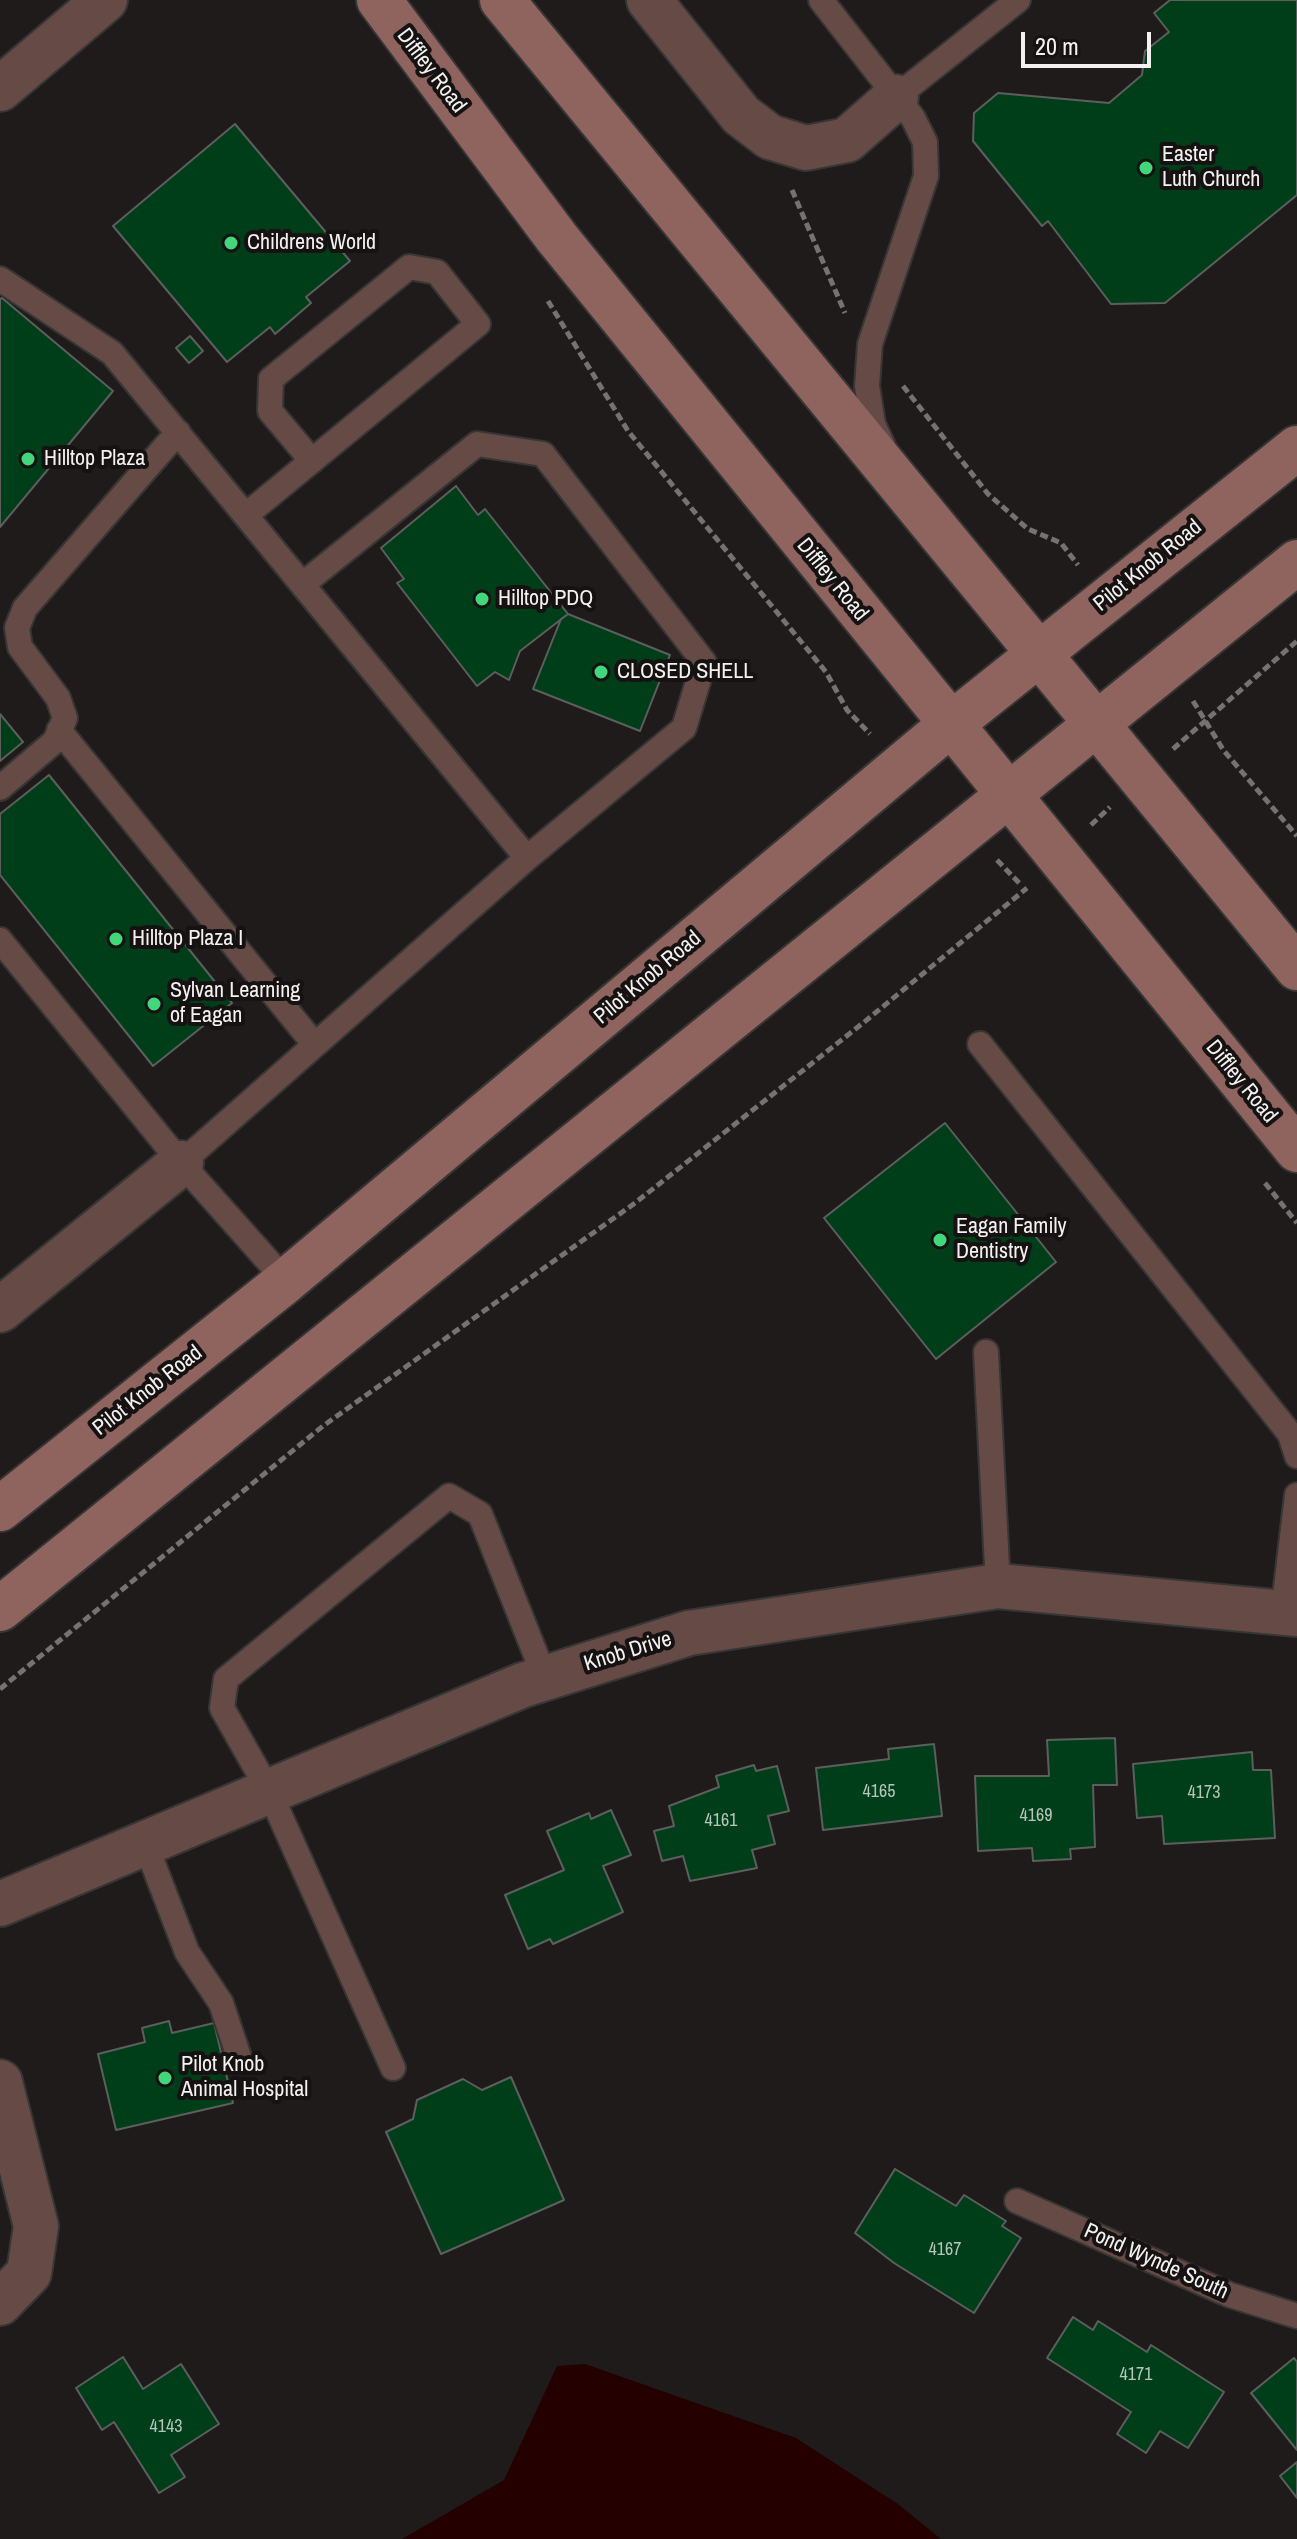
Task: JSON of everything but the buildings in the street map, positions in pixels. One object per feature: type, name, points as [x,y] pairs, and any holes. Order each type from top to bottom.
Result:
[{"type":"main road","name":"Diffley Road","points":[[379,0],[557,238],[1297,1150]]},
{"type":"main road","points":[[502,0],[1297,968]]},
{"type":"main road","name":"Pilot Knob Road","points":[[0,1509],[286,1281],[950,725],[1297,448]]},
{"type":"main road","points":[[0,1609],[1297,562]]},
{"type":"street","points":[[0,89],[105,0]]},
{"type":"street","points":[[649,0],[741,115],[770,137],[806,148],[847,140],[896,97]]},
{"type":"street","points":[[0,1310],[181,1163]]},
{"type":"street","name":"Knob Drive","points":[[0,1904],[545,1678],[689,1633],[998,1586],[1290,1614]]},
{"type":"street","points":[[0,2082],[36,2226],[29,2273],[0,2303]]},
{"type":"lane","points":[[821,0],[913,118],[925,142],[926,176],[870,344],[867,386],[873,424],[901,484]]},
{"type":"lane","points":[[896,97],[1018,0]]},
{"type":"lane","points":[[246,515],[312,461],[478,324],[437,272],[409,267],[271,379],[270,411],[312,461]]},
{"type":"lane","points":[[0,279],[112,353],[527,858]]},
{"type":"lane","points":[[0,788],[55,741],[65,718],[58,698],[20,647],[17,628],[25,608],[178,432]]},
{"type":"lane","points":[[181,1163],[527,858],[684,728],[704,662],[543,454],[477,444],[303,584]]},
{"type":"lane","points":[[59,730],[315,1045]]},
{"type":"lane","points":[[0,940],[181,1163],[286,1281]]},
{"type":"lane","points":[[980,1044],[1290,1434],[1297,1456]]},
{"type":"lane","points":[[986,1352],[998,1586]]},
{"type":"lane","points":[[1290,1614],[1297,1495]]},
{"type":"lane","points":[[393,2068],[269,1791],[222,1708],[226,1679],[449,1496],[480,1514],[545,1678]]},
{"type":"lane","points":[[145,1843],[187,1952],[221,2003],[240,2060]]},
{"type":"lane","name":"Pond Wynde South","points":[[1017,2201],[1230,2295],[1297,2316]]},
{"type":"path","points":[[770,137],[841,307],[988,494],[1028,529],[1061,543],[1106,600]]},
{"type":"path","points":[[541,288],[628,431],[826,672],[847,710],[901,766]]},
{"type":"path","points":[[0,1689],[323,1426],[635,1203],[1025,889],[1141,777],[1297,641]]},
{"type":"path","points":[[1166,668],[1207,719],[1224,751],[1297,836]]},
{"type":"path","points":[[967,829],[1035,902]]},
{"type":"path","points":[[1257,1173],[1297,1223]]},
{"type":"shaded area","points":[[585,2364],[796,2438],[898,2504],[941,2539],[402,2539],[504,2480],[557,2366]]},
{"type":"place","name":"Easter Luth Church","points":[[1146,168]]},
{"type":"place","name":"Childrens World","points":[[231,243]]},
{"type":"place","name":"Hilltop Plaza","points":[[28,459]]},
{"type":"place","name":"Hilltop PDQ","points":[[482,599]]},
{"type":"place","name":"CLOSED SHELL","points":[[601,672]]},
{"type":"place","name":"Hilltop Plaza I","points":[[116,939]]},
{"type":"place","name":"Sylvan Learning of Eagan","points":[[154,1004]]},
{"type":"place","name":"Eagan Family Dentistry","points":[[940,1240]]},
{"type":"place","name":"Pilot Knob Animal Hospital","points":[[165,2078]]}]
